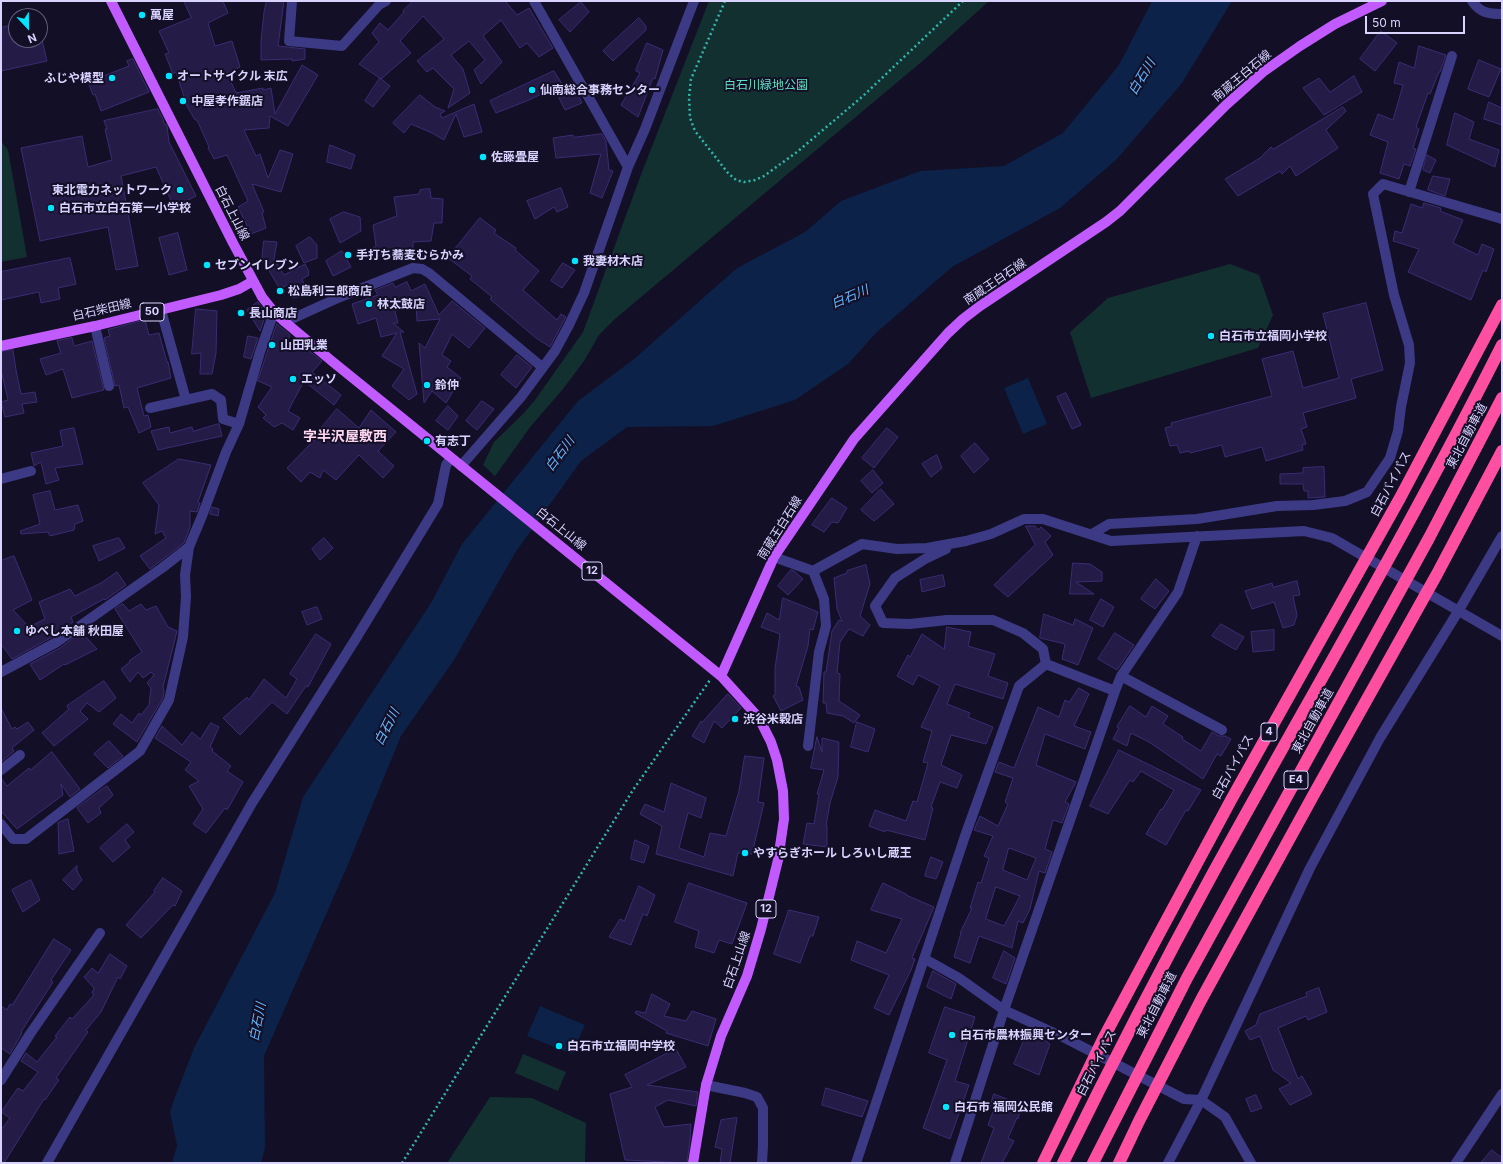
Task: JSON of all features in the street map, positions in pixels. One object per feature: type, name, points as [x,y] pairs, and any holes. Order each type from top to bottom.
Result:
[{"type":"highway","name":"白石バイパス","points":[[1043,1163],[1103,1039],[1162,927],[1231,800],[1392,512],[1502,305]]},
{"type":"highway","name":"白石バイパス","points":[[1063,1163],[1125,1039],[1213,873],[1442,461],[1502,345]]},
{"type":"highway","name":"東北自動車道","points":[[1093,1163],[1187,978],[1429,538],[1502,398]]},
{"type":"highway","name":"E4","points":[[1119,1163],[1201,1000],[1437,574],[1502,451]]},
{"type":"main road","name":"白石上山線","points":[[111,1],[233,243],[262,297],[274,312],[451,458],[717,672],[759,718],[771,742],[777,760],[783,791],[784,819],[778,860],[761,930],[747,976],[721,1036],[706,1085],[693,1163]]},
{"type":"main road","name":"南蔵王白石線","points":[[717,672],[774,557],[854,439],[948,333],[980,306],[1106,222],[1120,211],[1226,105],[1263,72],[1335,24],[1382,1]]},
{"type":"main road","name":"白石柴田線","points":[[1,346],[95,326],[227,293],[239,289],[253,281]]},
{"type":"street","points":[[292,1],[289,40],[342,46],[379,5],[386,1]]},
{"type":"street","points":[[461,466],[516,403],[555,351],[569,325],[584,293],[628,167],[645,128],[694,1]]},
{"type":"street","points":[[1472,1],[1476,7],[1484,12],[1502,14]]},
{"type":"street","points":[[539,3],[628,167]]},
{"type":"street","points":[[1409,192],[1452,56]]},
{"type":"street","points":[[1092,534],[1108,524],[1197,520],[1277,506],[1313,505],[1339,502],[1368,492],[1390,458],[1398,431],[1401,407],[1410,363],[1409,345],[1394,294],[1373,194],[1383,184],[1502,220]]},
{"type":"street","points":[[285,322],[340,297],[413,268],[422,269],[429,273],[542,367]]},
{"type":"street","points":[[161,310],[186,400]]},
{"type":"street","points":[[1,824],[13,839],[26,839],[140,751],[169,700],[183,636],[186,597],[185,575],[189,547],[226,452],[239,424],[260,352],[274,312]]},
{"type":"street","points":[[95,326],[110,386]]},
{"type":"street","points":[[150,408],[212,394],[221,400],[223,419],[239,424]]},
{"type":"street","points":[[47,1163],[252,803],[355,640],[438,504],[446,465],[451,458]]},
{"type":"street","points":[[1,479],[31,471]]},
{"type":"street","points":[[774,557],[813,571],[862,544],[897,549],[927,548],[962,542],[991,534],[1024,519],[1043,519],[1111,541],[1304,531],[1332,538],[1502,636]]},
{"type":"street","points":[[956,1163],[1004,1010],[1115,691],[1121,676],[1178,592],[1197,536]]},
{"type":"street","points":[[1168,1163],[1201,1100],[1310,868],[1380,738],[1456,609],[1502,536]]},
{"type":"street","points":[[962,542],[925,558],[895,578],[875,606],[883,623],[910,624],[947,620],[993,620],[1023,633],[1043,649],[1046,664]]},
{"type":"street","points":[[1,672],[57,642],[162,568],[189,547]]},
{"type":"street","points":[[808,746],[819,652],[826,626],[824,599],[813,571]]},
{"type":"street","points":[[1046,664],[1115,691]]},
{"type":"street","points":[[856,1163],[965,836],[1019,686],[1046,664]]},
{"type":"street","points":[[1121,676],[1222,730]]},
{"type":"street","points":[[1,770],[20,755]]},
{"type":"street","points":[[1,1080],[30,1034],[100,933]]},
{"type":"street","points":[[924,958],[959,978],[1004,1010],[1064,1038],[1184,1099],[1201,1100],[1225,1117],[1251,1163]]},
{"type":"street","points":[[706,1085],[757,1097],[763,1108],[762,1163]]},
{"type":"street","points":[[1456,1163],[1502,1094]]},
{"type":"path","points":[[725,1],[691,79],[689,97],[690,118],[695,131],[728,173],[736,180],[744,182],[764,176],[797,152],[863,96],[963,1]]},
{"type":"path","points":[[402,1163],[633,790],[717,672]]},
{"type":"green space","name":"白石川緑地公園","points":[[709,1],[989,1],[925,59],[615,319],[599,335],[584,361],[563,389],[531,426],[495,476],[483,465],[494,442],[535,400],[583,332],[642,172]]},
{"type":"green space","points":[[1,141],[8,150],[27,257],[1,262]]},
{"type":"green space","points":[[1230,264],[1259,275],[1273,315],[1258,348],[1091,398],[1070,332],[1108,298]]},
{"type":"green space","points":[[523,1054],[566,1072],[558,1091],[515,1073]]},
{"type":"green space","points":[[490,1097],[532,1098],[586,1123],[585,1163],[447,1163]]},
{"type":"water","name":"白石川","points":[[1152,1],[1232,1],[1182,83],[1116,160],[1060,208],[952,267],[876,333],[848,364],[795,400],[713,426],[627,427],[581,461],[515,553],[454,660],[401,736],[349,862],[264,1056],[265,1148],[261,1163],[172,1163],[177,1145],[170,1112],[175,1097],[194,1048],[275,893],[303,797],[431,603],[462,544],[578,401],[634,359],[737,268],[805,232],[841,201],[920,171],[1004,166],[1063,133],[1119,65]]},
{"type":"water","points":[[1028,378],[1047,424],[1023,434],[1004,388]]},
{"type":"water","points":[[540,1006],[585,1025],[572,1054],[527,1036]]},
{"type":"building","points":[[184,1],[223,1],[228,13],[208,23],[215,46],[232,41],[240,67],[227,73],[236,93],[271,88],[275,114],[302,65],[318,75],[288,126],[270,116],[269,128],[244,130],[256,156],[260,154],[268,178],[280,150],[293,154],[281,192],[252,184],[264,212],[262,213],[266,228],[251,234],[238,207],[248,201],[227,155],[214,159],[197,120],[195,120],[187,106],[176,72],[173,74],[165,54],[169,53],[159,31],[191,18]]},
{"type":"building","points":[[267,1],[284,1],[278,46],[305,49],[305,59],[292,61],[292,59],[261,60],[261,41],[264,12]]},
{"type":"building","points":[[413,1],[505,1],[517,15],[529,8],[553,48],[539,57],[527,43],[520,48],[501,20],[483,36],[502,62],[481,84],[474,70],[485,60],[469,41],[451,55],[463,69],[470,93],[448,108],[454,89],[433,68],[427,72],[417,61],[444,39],[423,16],[400,41],[411,53],[381,79],[359,64],[379,42],[372,33],[380,23],[388,30]]},
{"type":"building","points":[[581,2],[589,12],[570,32],[559,20]]},
{"type":"building","points":[[639,18],[646,26],[646,30],[613,61],[603,51]]},
{"type":"building","points":[[8,26],[8,48],[44,48],[47,61],[1,71],[1,28]]},
{"type":"building","points":[[1381,31],[1397,43],[1375,71],[1360,59]]},
{"type":"building","points":[[647,43],[663,50],[655,79],[653,78],[638,117],[621,105],[640,73],[636,71]]},
{"type":"building","points":[[1419,46],[1446,55],[1430,94],[1428,93],[1416,127],[1419,129],[1413,148],[1416,149],[1410,166],[1404,164],[1399,179],[1380,173],[1388,142],[1370,135],[1378,114],[1393,120],[1403,85],[1394,83],[1399,62],[1414,68]]},
{"type":"building","points":[[133,59],[149,92],[101,111],[95,94],[93,95],[88,82],[129,66],[127,61]]},
{"type":"building","points":[[1479,60],[1501,69],[1489,97],[1468,89]]},
{"type":"building","points":[[554,71],[562,84],[529,100],[496,113],[490,101]]},
{"type":"building","points":[[1354,76],[1362,92],[1324,115],[1303,88],[1319,78],[1330,92]]},
{"type":"building","points":[[380,78],[390,86],[373,107],[365,101]]},
{"type":"building","points":[[576,90],[582,103],[565,110],[559,98]]},
{"type":"building","points":[[420,95],[435,107],[445,111],[440,114],[442,118],[474,104],[482,132],[464,137],[456,114],[444,140],[411,124],[404,133],[393,123]]},
{"type":"building","points":[[1489,102],[1502,108],[1502,125],[1484,119]]},
{"type":"building","points":[[1343,107],[1346,111],[1326,130],[1338,148],[1296,176],[1290,166],[1282,174],[1280,171],[1238,196],[1225,179],[1260,158],[1271,147],[1273,149]]},
{"type":"building","points":[[158,109],[164,124],[167,126],[169,142],[196,196],[174,207],[156,167],[121,176],[138,266],[116,270],[108,227],[40,241],[21,148],[82,136],[88,167],[112,160],[105,129],[107,129],[104,121]]},
{"type":"building","points":[[1455,113],[1474,122],[1469,139],[1499,150],[1495,167],[1447,145]]},
{"type":"building","points":[[602,134],[606,141],[609,170],[613,171],[602,198],[590,193],[601,154],[556,158],[553,138],[573,135],[574,137]]},
{"type":"building","points":[[330,145],[355,155],[351,169],[327,162]]},
{"type":"building","points":[[1427,155],[1436,160],[1430,173],[1423,170]]},
{"type":"building","points":[[1433,176],[1450,179],[1445,196],[1428,190]]},
{"type":"building","points":[[561,188],[568,207],[557,212],[554,207],[535,219],[527,201]]},
{"type":"building","points":[[430,189],[431,198],[443,199],[442,223],[434,223],[431,241],[413,242],[413,248],[401,251],[401,247],[376,257],[373,248],[376,246],[373,225],[397,216],[394,197],[419,194],[420,190]]},
{"type":"building","points":[[1424,203],[1441,208],[1440,211],[1463,220],[1453,243],[1478,255],[1482,244],[1494,249],[1486,272],[1483,270],[1471,300],[1408,272],[1419,249],[1393,241],[1395,231],[1402,233],[1411,204],[1422,208]]},
{"type":"building","points":[[344,212],[360,217],[361,231],[340,243],[330,219]]},
{"type":"building","points":[[480,218],[496,230],[494,233],[516,248],[515,250],[539,271],[523,290],[557,320],[561,314],[566,317],[550,347],[536,338],[490,299],[492,297],[470,279],[472,276],[448,258]]},
{"type":"building","points":[[178,233],[187,270],[169,275],[159,238]]},
{"type":"building","points":[[310,237],[317,245],[317,258],[304,263],[296,246]]},
{"type":"building","points":[[264,241],[277,242],[274,259],[284,275],[305,264],[309,275],[302,279],[306,289],[302,290],[303,297],[293,298],[287,285],[280,289],[262,259]]},
{"type":"building","points":[[342,251],[351,267],[333,276],[326,261]]},
{"type":"building","points":[[70,258],[76,284],[58,288],[60,299],[41,303],[39,292],[1,300],[1,272]]},
{"type":"building","points":[[563,263],[575,270],[562,288],[551,281]]},
{"type":"building","points":[[407,282],[411,291],[425,284],[439,315],[452,301],[485,328],[469,348],[452,334],[442,355],[451,361],[447,367],[461,378],[446,403],[432,391],[424,403],[419,343],[425,348],[440,319],[417,321],[416,303],[395,311],[398,323],[393,323],[404,332],[400,332],[417,394],[409,400],[392,386],[404,369],[382,356],[397,333],[381,337],[376,318],[358,324],[352,304],[378,295],[375,290],[393,283],[395,287]]},
{"type":"building","points":[[258,302],[266,314],[260,331],[247,310]]},
{"type":"building","points":[[1366,303],[1383,370],[1351,379],[1356,398],[1303,413],[1307,427],[1301,429],[1306,444],[1302,445],[1303,450],[1266,461],[1262,447],[1225,457],[1222,445],[1190,453],[1189,451],[1180,453],[1177,445],[1170,446],[1165,428],[1172,426],[1171,423],[1272,396],[1262,359],[1293,351],[1303,388],[1339,378],[1323,314]]},
{"type":"building","points":[[196,309],[217,311],[216,353],[212,374],[200,374],[201,353],[192,354]]},
{"type":"building","points":[[145,320],[149,335],[159,333],[168,362],[171,378],[137,388],[144,416],[148,415],[151,427],[139,433],[128,407],[124,408],[119,385],[115,386],[104,338],[110,336],[108,330]]},
{"type":"building","points":[[277,324],[290,335],[285,346],[306,352],[308,350],[322,361],[312,372],[341,395],[334,405],[304,381],[288,411],[300,418],[293,430],[282,423],[274,427],[263,418],[266,415],[258,407],[272,387],[258,381]]},
{"type":"building","points":[[248,336],[258,338],[251,359],[244,357]]},
{"type":"building","points":[[72,338],[74,346],[92,341],[104,390],[72,398],[63,369],[46,375],[40,359],[61,353],[57,341]]},
{"type":"building","points":[[13,350],[21,394],[35,392],[37,402],[22,404],[24,413],[5,417],[1,402],[8,400],[2,374],[1,375],[1,352]]},
{"type":"building","points":[[517,355],[532,367],[516,388],[501,375]]},
{"type":"building","points":[[1066,393],[1081,425],[1072,429],[1057,397]]},
{"type":"building","points":[[482,401],[494,409],[477,430],[466,421]]},
{"type":"building","points":[[448,406],[458,416],[448,430],[436,421]]},
{"type":"building","points":[[337,409],[359,428],[371,410],[396,432],[378,451],[394,466],[383,478],[359,455],[336,480],[323,470],[320,478],[310,472],[301,482],[287,468],[316,438],[314,437]]},
{"type":"building","points":[[219,424],[222,436],[158,450],[151,431],[169,427],[170,433],[192,427],[193,431]]},
{"type":"building","points":[[74,428],[83,464],[55,468],[59,480],[46,484],[41,462],[34,466],[31,453],[63,446],[60,431]]},
{"type":"building","points":[[887,428],[898,437],[874,468],[862,458]]},
{"type":"building","points":[[975,443],[989,459],[974,473],[961,456]]},
{"type":"building","points":[[937,455],[942,468],[931,477],[922,464]]},
{"type":"building","points":[[179,459],[211,465],[198,502],[200,503],[197,512],[190,511],[190,527],[184,543],[150,569],[140,556],[166,538],[162,531],[155,534],[159,505],[143,483]]},
{"type":"building","points":[[1324,467],[1325,497],[1308,498],[1308,491],[1304,491],[1303,484],[1280,484],[1280,474],[1303,473],[1303,468]]},
{"type":"building","points":[[873,470],[883,483],[872,493],[861,481]]},
{"type":"building","points":[[881,489],[894,504],[874,521],[861,510]]},
{"type":"building","points":[[50,491],[55,510],[78,505],[83,521],[75,524],[74,530],[50,536],[48,532],[21,534],[20,531],[40,524],[33,495]]},
{"type":"building","points":[[832,498],[847,508],[838,523],[832,522],[824,532],[812,525]]},
{"type":"building","points":[[212,507],[219,509],[218,516],[210,514]]},
{"type":"building","points":[[1026,526],[1035,526],[1038,530],[1041,527],[1051,536],[1045,542],[1053,555],[1008,597],[994,585],[1035,545]]},
{"type":"building","points":[[119,538],[125,548],[99,561],[93,546]]},
{"type":"building","points":[[324,538],[333,548],[320,560],[312,549]]},
{"type":"building","points":[[14,556],[32,600],[13,610],[29,627],[45,619],[39,602],[70,589],[75,596],[101,583],[117,572],[126,585],[105,600],[104,599],[71,617],[73,622],[54,636],[12,659],[1,644],[1,561]]},
{"type":"building","points":[[1073,563],[1090,564],[1102,572],[1102,581],[1076,582],[1094,594],[1070,594]]},
{"type":"building","points":[[866,565],[870,584],[860,616],[870,625],[863,636],[849,629],[840,642],[837,673],[840,674],[839,701],[860,715],[854,723],[843,716],[827,713],[826,703],[823,703],[824,672],[826,672],[832,631],[839,620],[842,621],[837,609],[834,578],[847,573],[847,571]]},
{"type":"building","points":[[791,570],[803,579],[788,595],[778,586]]},
{"type":"building","points":[[943,575],[945,586],[922,592],[920,580]]},
{"type":"building","points":[[1156,579],[1169,591],[1155,609],[1141,599]]},
{"type":"building","points":[[1297,581],[1300,595],[1293,596],[1297,615],[1294,625],[1283,628],[1274,602],[1252,609],[1245,591],[1272,583],[1273,587]]},
{"type":"building","points":[[783,598],[818,612],[813,630],[810,629],[808,646],[796,686],[799,687],[803,700],[781,711],[773,696],[775,695],[775,668],[780,634],[761,627],[767,613],[779,620]]},
{"type":"building","points":[[1101,599],[1114,607],[1103,627],[1090,620]]},
{"type":"building","points":[[123,604],[129,611],[141,604],[146,610],[156,606],[168,627],[177,631],[163,687],[163,698],[137,742],[113,724],[121,714],[132,723],[139,713],[141,715],[149,705],[151,688],[147,683],[154,675],[151,672],[143,678],[138,672],[130,682],[121,669],[142,652],[115,609]]},
{"type":"building","points":[[317,607],[322,619],[307,625],[302,612]]},
{"type":"building","points":[[1044,614],[1073,625],[1075,619],[1093,628],[1078,665],[1062,659],[1065,644],[1040,638]]},
{"type":"building","points":[[1221,624],[1244,637],[1236,650],[1212,636]]},
{"type":"building","points":[[947,627],[971,632],[968,646],[995,654],[988,676],[1008,683],[1003,699],[955,684],[947,704],[970,713],[968,717],[993,727],[986,744],[951,735],[941,765],[962,775],[957,788],[940,782],[931,807],[933,808],[925,840],[886,830],[885,832],[869,826],[875,810],[906,821],[913,801],[917,802],[928,763],[923,762],[932,731],[921,727],[940,686],[918,675],[913,685],[897,676],[908,655],[910,657],[922,634],[944,649]]},
{"type":"building","points":[[1274,630],[1274,650],[1253,652],[1251,632]]},
{"type":"building","points":[[1115,633],[1134,645],[1117,670],[1098,659]]},
{"type":"building","points":[[79,634],[82,639],[85,636],[97,649],[65,665],[64,664],[40,680],[30,664],[60,648]]},
{"type":"building","points":[[316,634],[331,644],[308,687],[306,686],[287,714],[272,702],[240,735],[223,718],[247,697],[249,700],[264,679],[286,698],[297,679],[290,674]]},
{"type":"building","points":[[104,681],[116,698],[99,712],[87,703],[80,711],[88,719],[54,746],[42,733],[69,709],[67,706]]},
{"type":"building","points":[[1079,688],[1089,694],[1074,726],[1091,732],[1085,749],[1045,734],[1036,765],[1076,782],[1065,802],[1069,804],[1062,823],[1053,820],[1045,849],[1052,852],[1045,873],[1039,871],[1030,909],[1023,923],[1018,921],[1012,948],[979,936],[970,963],[954,957],[960,933],[972,908],[970,908],[978,882],[981,883],[989,858],[984,856],[993,836],[974,830],[980,816],[998,826],[1008,804],[1005,802],[1013,778],[995,772],[999,762],[1014,768],[1038,707],[1059,717],[1065,700],[1069,702]],"holes":[[[1009,848],[1036,858],[1027,880],[1003,870]],[[996,887],[1020,896],[1004,926],[986,919]]]},
{"type":"building","points":[[728,694],[741,708],[722,728],[714,721],[704,743],[692,736],[701,721],[702,722]]},
{"type":"building","points":[[1130,706],[1146,717],[1152,706],[1168,716],[1163,724],[1183,737],[1182,739],[1201,751],[1212,732],[1219,736],[1225,736],[1231,739],[1221,756],[1217,754],[1203,779],[1149,742],[1131,733],[1127,746],[1113,739],[1119,728],[1117,727]]},
{"type":"building","points":[[1,708],[12,729],[15,727],[17,729],[28,722],[34,730],[12,748],[14,751],[1,762]]},
{"type":"building","points":[[857,722],[875,729],[868,752],[851,747]]},
{"type":"building","points":[[211,723],[219,727],[210,747],[213,749],[212,751],[231,766],[227,771],[243,782],[227,810],[225,808],[206,833],[193,824],[203,809],[189,786],[199,781],[185,770],[191,762],[155,738],[162,726],[182,745],[192,732],[200,739]]},
{"type":"building","points":[[817,737],[822,752],[822,738],[839,742],[838,777],[830,803],[826,826],[827,847],[803,844],[807,823],[814,824],[819,794],[817,794],[824,770],[811,768]]},
{"type":"building","points":[[109,741],[123,756],[108,768],[94,754]]},
{"type":"building","points":[[1119,750],[1201,790],[1188,811],[1186,810],[1166,845],[1146,834],[1174,790],[1141,771],[1133,782],[1130,780],[1108,814],[1090,806]]},
{"type":"building","points":[[52,752],[80,789],[70,797],[61,784],[63,795],[17,829],[1,811],[1,778],[7,786]]},
{"type":"building","points":[[745,756],[764,758],[758,802],[764,803],[752,854],[738,853],[733,876],[656,854],[662,826],[640,814],[645,804],[664,812],[671,783],[706,798],[701,818],[688,813],[679,848],[704,857],[710,833],[726,836],[739,791]]},
{"type":"building","points":[[107,786],[113,795],[99,808],[101,813],[88,823],[77,808]]},
{"type":"building","points":[[68,819],[74,851],[59,854],[58,823]]},
{"type":"building","points":[[127,824],[134,832],[125,840],[130,847],[113,862],[100,848]]},
{"type":"building","points":[[635,840],[649,846],[644,863],[631,859]]},
{"type":"building","points":[[931,857],[943,862],[936,879],[925,876]]},
{"type":"building","points":[[77,866],[77,871],[82,880],[73,890],[63,880]]},
{"type":"building","points":[[163,878],[182,891],[175,906],[173,905],[141,938],[126,925],[155,892],[154,891]]},
{"type":"building","points":[[31,880],[40,900],[23,912],[12,890]]},
{"type":"building","points":[[689,883],[747,903],[732,944],[719,940],[714,953],[695,947],[699,931],[675,922]]},
{"type":"building","points":[[883,883],[934,907],[912,958],[915,959],[911,970],[889,1015],[874,1008],[889,975],[851,960],[857,941],[886,953],[902,919],[871,910]]},
{"type":"building","points":[[639,886],[655,895],[647,916],[643,914],[631,945],[609,937],[620,919],[624,921]]},
{"type":"building","points":[[789,910],[819,917],[813,936],[810,936],[800,963],[774,954]]},
{"type":"building","points":[[54,939],[71,950],[51,980],[53,982],[21,1032],[22,1033],[10,1054],[1,1048],[1,1006],[7,1010],[10,1004],[12,1005]]},
{"type":"building","points":[[1004,951],[1015,958],[1006,984],[993,978]]},
{"type":"building","points":[[110,954],[127,966],[120,979],[118,977],[101,1012],[86,1030],[88,1032],[56,1078],[59,1080],[45,1100],[44,1099],[4,1163],[1,1163],[1,1130],[10,1118],[1,1112],[18,1088],[23,1091],[38,1072],[21,1061],[26,1053],[37,1062],[57,1037],[55,1036],[70,1017],[72,1019],[94,995],[92,993],[94,988],[84,977],[92,968],[98,973]]},
{"type":"building","points":[[933,971],[956,984],[951,999],[927,987]]},
{"type":"building","points":[[1319,988],[1327,1012],[1308,1020],[1306,1016],[1278,1028],[1298,1079],[1302,1076],[1312,1094],[1290,1105],[1279,1089],[1291,1083],[1273,1070],[1260,1036],[1250,1040],[1245,1031],[1256,1025],[1260,1014],[1307,996],[1306,993]]},
{"type":"building","points":[[652,994],[670,1004],[664,1016],[686,1021],[692,1011],[716,1019],[708,1046],[666,1033],[667,1031],[635,1013],[636,1011],[645,1013]]},
{"type":"building","points":[[945,1007],[975,1017],[955,1081],[969,1085],[950,1139],[923,1128],[947,1060],[929,1053]]},
{"type":"building","points":[[1029,1029],[1050,1044],[1039,1075],[1014,1064]]},
{"type":"building","points":[[676,1049],[686,1067],[647,1085],[698,1092],[696,1106],[668,1100],[655,1107],[664,1127],[691,1124],[687,1163],[625,1160],[610,1094],[632,1087],[625,1075]]},
{"type":"building","points":[[826,1088],[868,1101],[862,1117],[822,1105]]},
{"type":"building","points":[[994,1094],[1022,1105],[1018,1119],[1017,1118],[1008,1138],[1014,1141],[1002,1163],[981,1163],[994,1128],[988,1125],[994,1109],[990,1108]]},
{"type":"building","points":[[1256,1095],[1262,1108],[1251,1112],[1246,1099]]},
{"type":"building","points":[[737,1118],[730,1163],[720,1163],[722,1149],[715,1147],[721,1120]]},
{"type":"building","points":[[1492,1150],[1502,1158],[1502,1163],[1481,1163]]},
{"type":"place","name":"萬屋","points":[[142,15]]},
{"type":"place","name":"オートサイクル 末広","points":[[169,76]]},
{"type":"place","name":"ふじや模型","points":[[112,78]]},
{"type":"place","name":"仙南総合事務センター","points":[[532,90]]},
{"type":"place","name":"中屋孝作鋸店","points":[[183,101]]},
{"type":"place","name":"佐藤畳屋","points":[[483,157]]},
{"type":"place","name":"東北電力ネットワーク","points":[[180,190]]},
{"type":"place","name":"白石市立白石第一小学校","points":[[51,208]]},
{"type":"place","name":"手打ち蕎麦むらかみ","points":[[348,255]]},
{"type":"place","name":"我妻材木店","points":[[575,261]]},
{"type":"place","name":"セブンイレブン","points":[[207,265]]},
{"type":"place","name":"松島利三郎商店","points":[[280,291]]},
{"type":"place","name":"林太鼓店","points":[[369,304]]},
{"type":"place","name":"長山商店","points":[[241,313]]},
{"type":"place","name":"白石市立福岡小学校","points":[[1211,336]]},
{"type":"place","name":"山田乳業","points":[[272,345]]},
{"type":"place","name":"エッソ","points":[[293,379]]},
{"type":"place","name":"鈴仲","points":[[427,385]]},
{"type":"place","name":"有志丁","points":[[427,441]]},
{"type":"place","name":"ゆべし本舗 秋田屋","points":[[17,631]]},
{"type":"place","name":"渋谷米穀店","points":[[735,719]]},
{"type":"place","name":"やすらぎホール しろいし蔵王","points":[[745,853]]},
{"type":"place","name":"白石市農林振興センター","points":[[952,1035]]},
{"type":"place","name":"白石市立福岡中学校","points":[[559,1046]]},
{"type":"place","name":"白石市 福岡公民館","points":[[946,1107]]},
{"type":"district","name":"字半沢屋敷西","points":[[345,437]]}]
